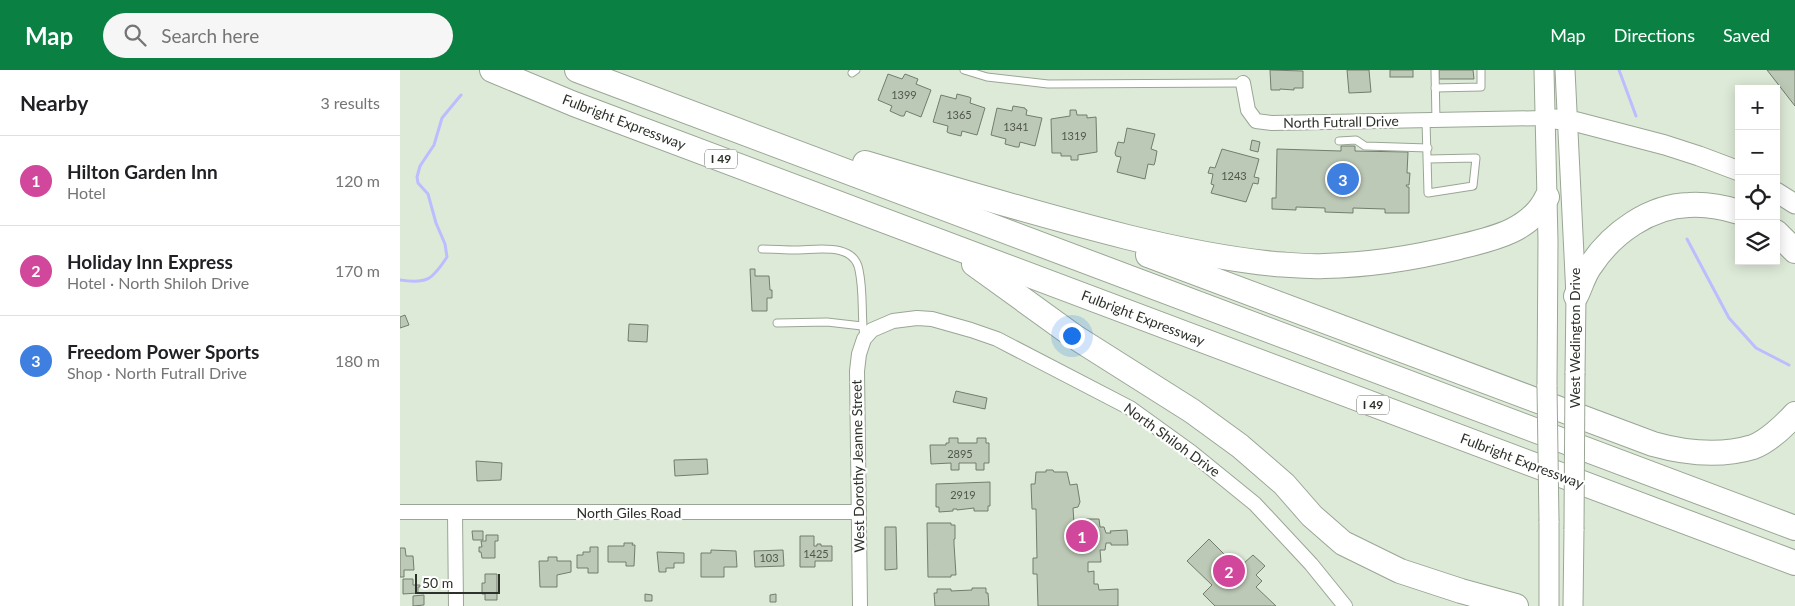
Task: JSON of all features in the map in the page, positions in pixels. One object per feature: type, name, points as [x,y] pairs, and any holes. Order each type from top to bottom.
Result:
[{"type":"highway","name":"Fulbright Expressway","points":[[492,70],[583,107],[1795,563]]},
{"type":"highway","name":"I 49","points":[[577,70],[1795,528]]},
{"type":"highway","points":[[679,109],[1071,223],[1184,251],[1237,260],[1323,266],[1410,258],[1490,239],[1510,231],[1528,221],[1541,210],[1547,197]]},
{"type":"highway","points":[[1576,296],[1590,266],[1607,244],[1631,224],[1660,210],[1688,205],[1718,206],[1735,211]]},
{"type":"highway","points":[[1071,223],[1259,298],[1653,444],[1677,451],[1727,452],[1754,447],[1774,434],[1795,414]]},
{"type":"highway","points":[[1780,235],[1795,251]]},
{"type":"highway","points":[[951,246],[1075,337],[1184,406],[1240,446],[1284,484],[1312,516],[1343,543],[1400,571],[1461,591],[1516,606]]},
{"type":"main road","name":"West Wedington Drive","points":[[1544,70],[1549,343],[1548,606]]},
{"type":"main road","name":"West Wedington Drive","points":[[1565,70],[1576,296],[1573,606]]},
{"type":"main road","name":"North Futrall Drive","points":[[1544,118],[1568,120],[1665,145],[1735,169]]},
{"type":"main road","points":[[1780,195],[1795,204]]},
{"type":"street","name":"North Futrall Drive","points":[[1243,83],[1248,110],[1256,120],[1272,124],[1544,118]]},
{"type":"street","name":"North Shiloh Drive","points":[[866,331],[893,321],[917,318],[932,319],[971,330],[997,339],[1130,408],[1191,452],[1255,504],[1311,564],[1345,606]]},
{"type":"street","name":"West Dorothy Jeanne Street","points":[[860,606],[857,372],[859,354],[866,331]]},
{"type":"street","name":"North Giles Road","points":[[400,512],[859,512]]},
{"type":"street","points":[[455,513],[456,606]]},
{"type":"lane","points":[[1428,159],[1476,158],[1473,186],[1428,193],[1428,159],[1428,148],[1435,88],[1435,70]]},
{"type":"lane","points":[[1435,88],[1481,87],[1481,70]]},
{"type":"lane","name":"North Futrall Drive","points":[[968,71],[987,77],[1048,84],[1243,83]]},
{"type":"lane","points":[[1339,140],[1356,140],[1365,146],[1428,148]]},
{"type":"lane","points":[[762,249],[839,250],[853,258],[859,267],[866,331],[827,322],[777,323]]},
{"type":"building","points":[[1270,70],[1303,71],[1303,88],[1271,90]]},
{"type":"building","points":[[1347,70],[1369,70],[1371,92],[1349,93]]},
{"type":"building","points":[[1390,70],[1413,70],[1413,77],[1390,77]]},
{"type":"building","points":[[1439,70],[1473,70],[1474,79],[1439,79]]},
{"type":"building","points":[[1767,70],[1795,70],[1795,106],[1780,85]]},
{"type":"building","points":[[888,74],[902,79],[905,74],[918,79],[916,84],[931,90],[921,117],[906,111],[904,116],[901,116],[890,111],[892,106],[878,100]]},
{"type":"building","points":[[957,94],[971,98],[970,103],[985,108],[977,135],[962,131],[961,136],[949,133],[947,132],[948,126],[933,122],[941,95],[956,99]]},
{"type":"building","points":[[1013,106],[1025,108],[1027,110],[1026,115],[1042,118],[1035,146],[1020,142],[1019,147],[1016,147],[1005,144],[1006,139],[991,135],[997,108],[1012,111]]},
{"type":"building","points":[[1070,110],[1076,110],[1077,115],[1087,115],[1087,118],[1096,117],[1097,152],[1078,155],[1078,160],[1071,160],[1071,156],[1061,156],[1061,153],[1052,153],[1051,119],[1070,116]]},
{"type":"building","points":[[1127,128],[1155,134],[1151,149],[1157,151],[1155,162],[1154,165],[1148,164],[1145,179],[1117,172],[1121,157],[1116,156],[1115,153],[1118,142],[1124,143]]},
{"type":"building","points":[[1252,140],[1260,142],[1258,152],[1250,150]]},
{"type":"building","points":[[1341,146],[1355,146],[1355,151],[1408,152],[1407,173],[1410,173],[1409,185],[1406,185],[1409,187],[1409,213],[1385,213],[1385,209],[1353,208],[1353,213],[1325,212],[1325,208],[1296,207],[1296,210],[1272,209],[1272,198],[1276,198],[1277,149],[1341,151]]},
{"type":"building","points":[[1222,149],[1259,159],[1254,177],[1259,178],[1258,184],[1253,183],[1246,202],[1211,193],[1214,185],[1211,184],[1213,174],[1208,173],[1210,167],[1215,168]]},
{"type":"building","points":[[750,269],[755,269],[755,276],[769,276],[772,298],[767,298],[767,311],[752,311]]},
{"type":"building","points":[[405,315],[409,325],[400,328],[400,317]]},
{"type":"building","points":[[629,324],[648,325],[647,342],[628,341]]},
{"type":"building","points":[[956,391],[987,398],[985,409],[953,402]]},
{"type":"building","points":[[949,438],[958,438],[958,443],[977,443],[977,438],[986,438],[986,443],[989,443],[989,463],[984,463],[984,470],[976,470],[976,463],[959,463],[959,470],[951,470],[951,463],[931,464],[930,445],[946,445],[946,443],[949,443]]},
{"type":"building","points":[[707,459],[708,474],[675,476],[674,460]]},
{"type":"building","points":[[476,461],[502,463],[501,480],[477,481]]},
{"type":"building","points":[[1046,470],[1067,472],[1070,485],[1077,484],[1080,502],[1078,507],[1073,508],[1074,523],[1086,523],[1086,519],[1099,519],[1100,527],[1104,527],[1106,533],[1127,530],[1128,545],[1111,545],[1111,543],[1106,543],[1105,550],[1100,550],[1101,562],[1088,562],[1088,572],[1094,571],[1094,584],[1098,584],[1099,590],[1118,589],[1118,606],[1038,606],[1037,574],[1033,574],[1033,558],[1037,558],[1036,509],[1032,509],[1031,484],[1035,484],[1036,472],[1046,472]]},
{"type":"building","points":[[990,482],[990,506],[988,506],[988,511],[974,511],[974,508],[939,512],[939,507],[936,507],[936,484]]},
{"type":"building","points":[[927,523],[951,523],[951,525],[955,525],[956,575],[951,575],[951,577],[928,577]]},
{"type":"building","points":[[885,527],[896,527],[897,569],[885,570]]},
{"type":"building","points":[[472,531],[483,531],[483,540],[473,540]]},
{"type":"building","points":[[486,535],[498,535],[498,541],[495,541],[495,558],[482,558],[481,552],[479,552],[479,547],[482,547],[481,541],[486,541]]},
{"type":"building","points":[[800,536],[814,536],[814,546],[821,544],[821,546],[832,546],[832,561],[815,561],[815,567],[800,567]]},
{"type":"building","points":[[1209,539],[1234,564],[1239,558],[1244,563],[1253,555],[1265,566],[1256,575],[1262,581],[1256,587],[1276,606],[1215,606],[1203,594],[1212,585],[1187,561]]},
{"type":"building","points":[[624,543],[633,543],[632,545],[635,545],[634,566],[626,566],[626,562],[608,562],[608,546],[624,546]]},
{"type":"building","points":[[590,547],[598,547],[598,573],[588,573],[588,568],[577,568],[577,555],[583,555],[583,552],[590,552]]},
{"type":"building","points":[[400,548],[405,548],[406,556],[413,556],[414,570],[404,570],[404,577],[400,577]]},
{"type":"building","points":[[711,550],[736,551],[737,567],[724,567],[724,577],[701,577],[701,553],[711,553]]},
{"type":"building","points":[[783,550],[784,566],[755,567],[754,551]]},
{"type":"building","points":[[657,552],[684,553],[684,563],[674,563],[674,568],[666,568],[666,572],[659,572]]},
{"type":"building","points":[[548,557],[557,557],[557,561],[571,561],[571,572],[557,575],[557,587],[540,587],[539,561],[548,561]]},
{"type":"building","points":[[485,574],[497,574],[497,600],[485,600],[485,594],[482,594],[482,583],[485,583]]},
{"type":"building","points":[[403,579],[413,579],[413,585],[420,585],[418,593],[403,594]]},
{"type":"building","points":[[972,588],[986,588],[989,606],[935,606],[934,593],[937,593],[937,589],[951,589],[951,591],[972,590]]},
{"type":"building","points":[[645,594],[652,595],[652,601],[645,601]]},
{"type":"building","points":[[776,594],[776,602],[770,602],[770,595]]},
{"type":"building","points":[[424,595],[424,605],[413,606],[413,596]]},
{"type":"waterway","points":[[1619,70],[1636,116]]},
{"type":"waterway","points":[[400,280],[423,281],[428,279],[437,271],[447,257],[445,244],[436,223],[428,194],[418,183],[417,177],[420,166],[434,145],[442,118],[461,95]]},
{"type":"waterway","points":[[1687,239],[1729,318],[1756,348],[1789,365]]},
{"type":"place","name":"Freedom Power Sports","points":[[1343,179]]},
{"type":"place","name":"Hilton Garden Inn","points":[[1082,536]]},
{"type":"place","name":"Holiday Inn Express","points":[[1229,571]]}]
